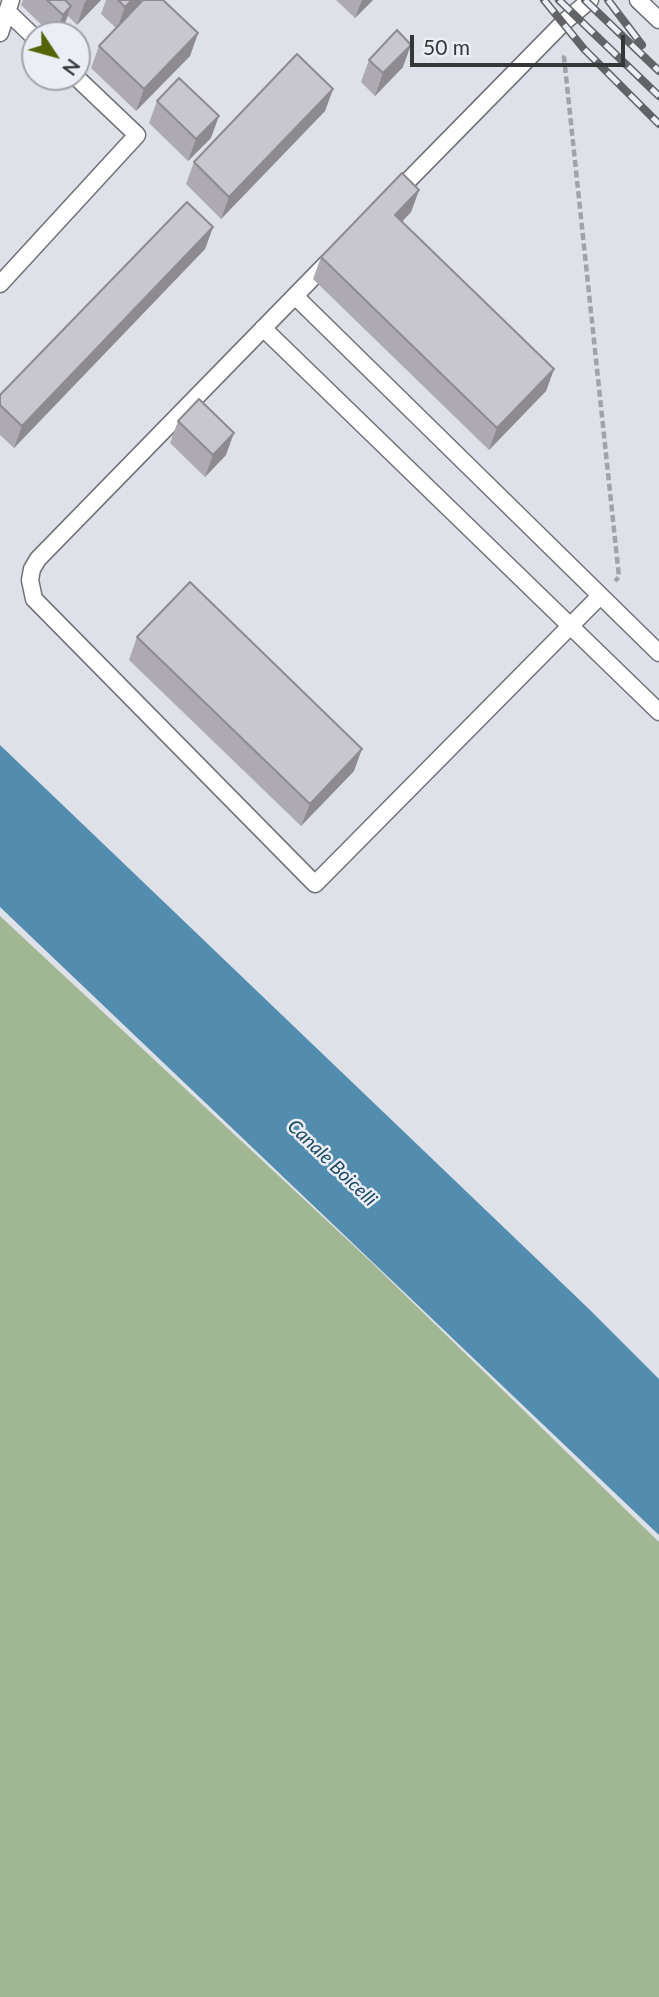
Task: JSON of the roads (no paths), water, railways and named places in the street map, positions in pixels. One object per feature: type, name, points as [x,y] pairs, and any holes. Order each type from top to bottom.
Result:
[{"type":"lane","points":[[381,208],[563,23],[590,0]]},
{"type":"lane","points":[[638,0],[659,20]]},
{"type":"lane","points":[[0,33],[9,6]]},
{"type":"lane","points":[[9,6],[21,21]]},
{"type":"lane","points":[[0,284],[138,135],[91,91]]},
{"type":"lane","points":[[343,247],[38,559],[32,569],[30,589],[34,598],[315,884],[600,596]]},
{"type":"lane","points":[[295,296],[659,653]]},
{"type":"lane","points":[[263,328],[659,712]]},
{"type":"water","name":"Canale Boicelli","points":[[0,745],[659,1379],[659,1535],[0,907]]},
{"type":"railway","points":[[544,0],[584,49],[659,124]]},
{"type":"railway","points":[[559,0],[659,96]]},
{"type":"railway","points":[[585,0],[659,71]]},
{"type":"railway","points":[[608,0],[642,45]]}]
